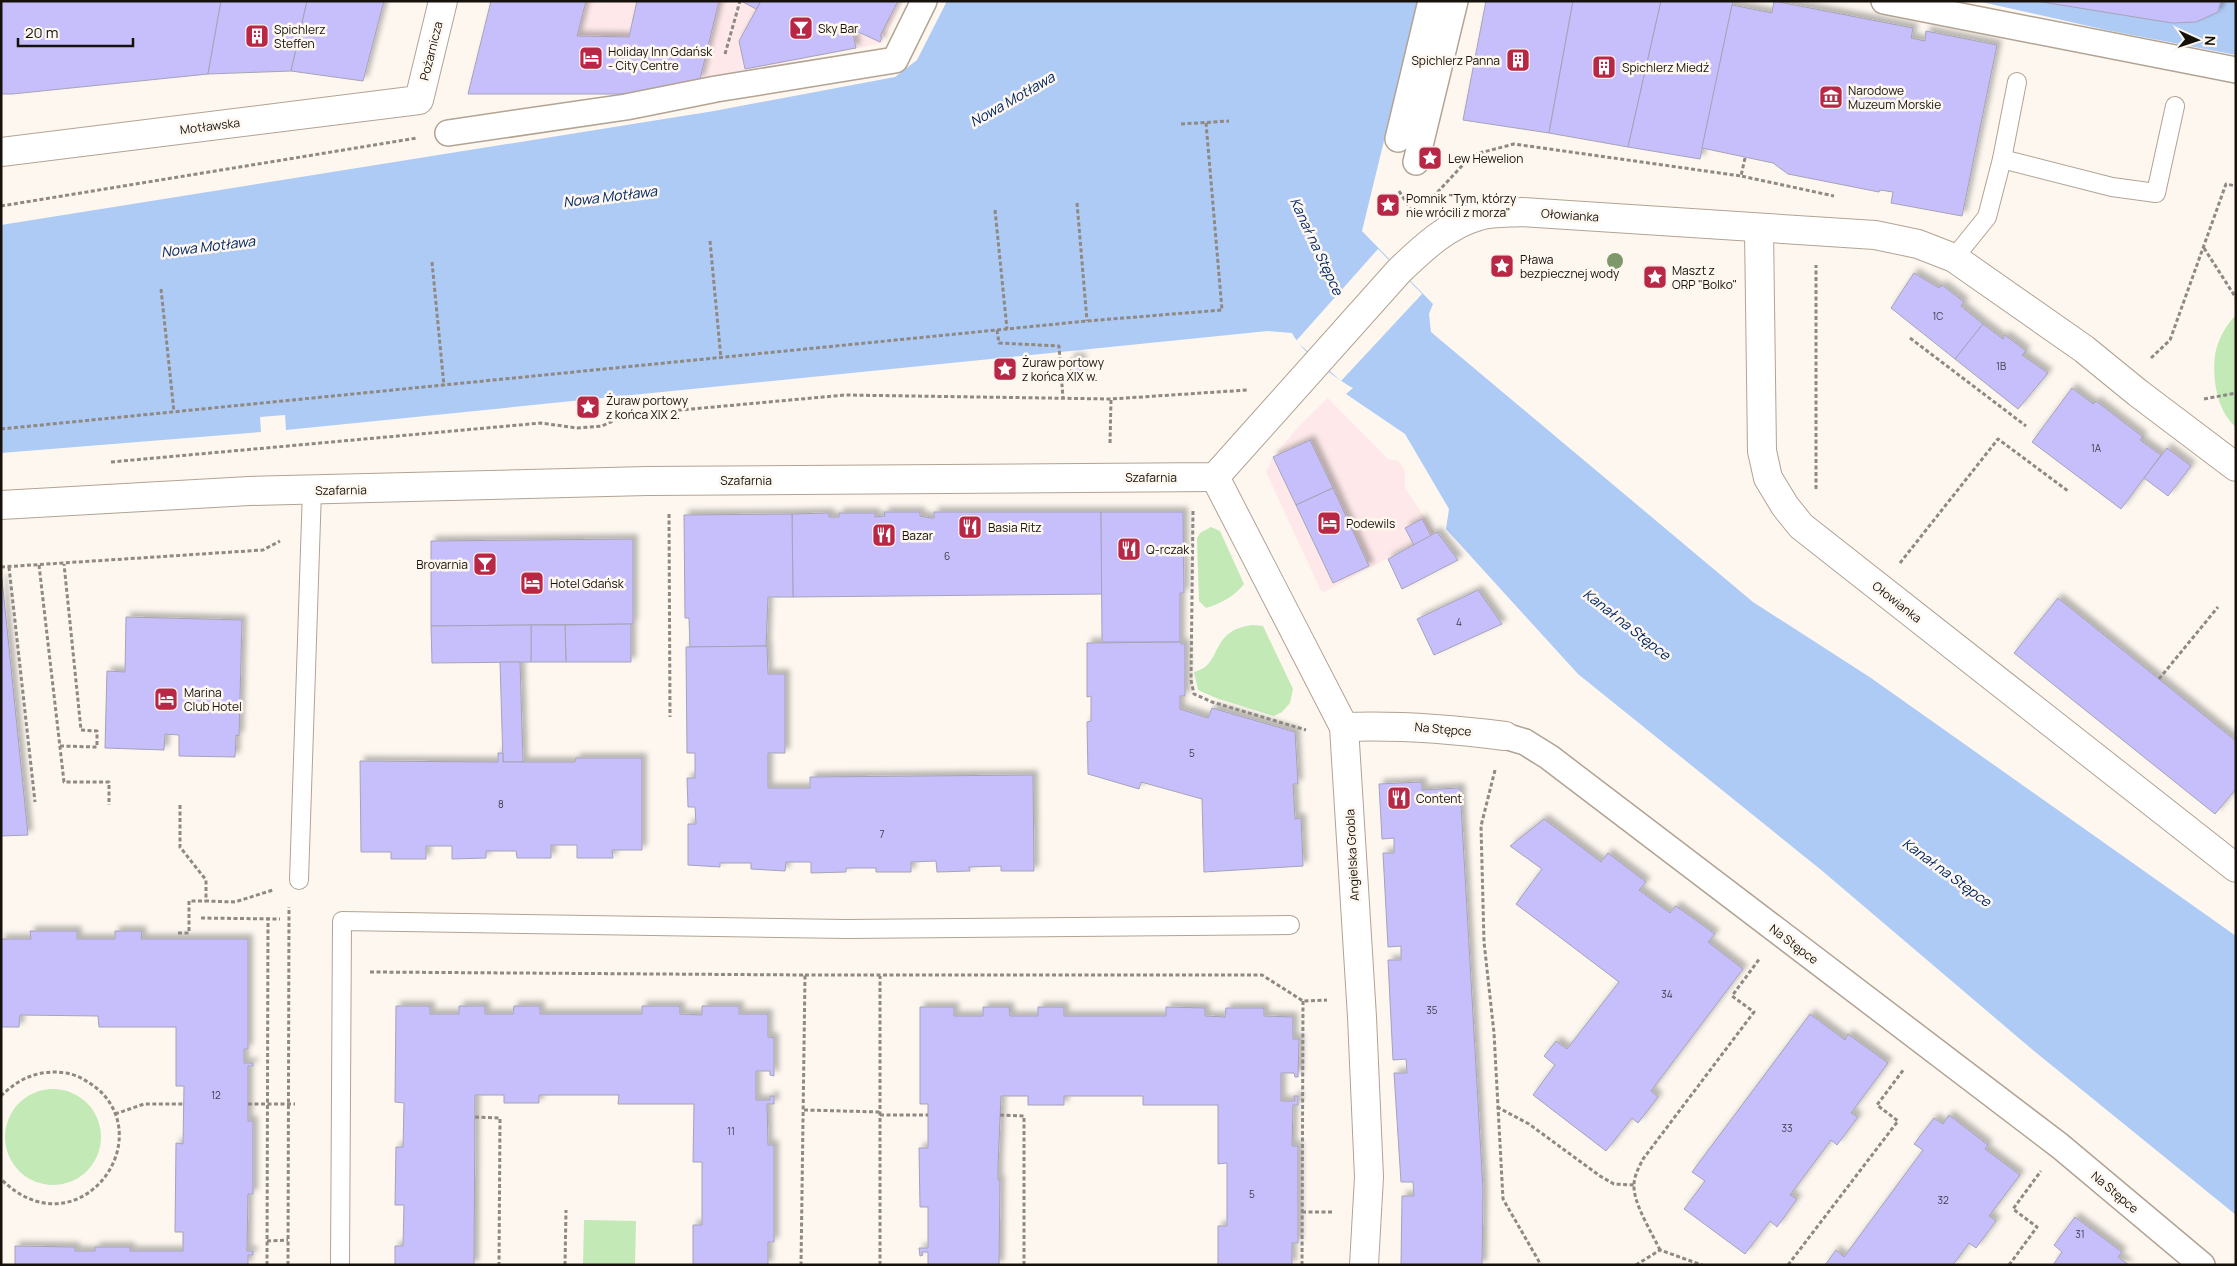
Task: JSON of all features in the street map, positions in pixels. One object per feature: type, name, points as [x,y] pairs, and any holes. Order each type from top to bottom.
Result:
[{"type":"street","name":"Pożarnicza","points":[[419,100],[443,1]]},
{"type":"street","points":[[448,133],[626,108],[716,89],[895,60],[924,1]]},
{"type":"street","points":[[1398,139],[1431,1]]},
{"type":"street","points":[[1416,162],[1455,1]]},
{"type":"street","points":[[1884,1],[2030,32],[2236,70]]},
{"type":"street","name":"Motławska","points":[[1,152],[419,100]]},
{"type":"street","name":"Ołowianka","points":[[1215,476],[1399,271],[1429,243],[1453,226],[1481,215],[1522,212],[1759,229],[1875,235],[1918,244],[1954,258],[2084,349],[2138,393],[2236,467]]},
{"type":"street","name":"Ołowianka","points":[[1759,229],[1762,451],[1768,478],[1785,506],[1801,526],[2236,868]]},
{"type":"street","name":"Szafarnia","points":[[1,505],[249,491],[647,481],[1215,476]]},
{"type":"street","name":"Angielska Grobla","points":[[1215,476],[1344,727],[1369,1177],[1364,1265]]},
{"type":"street","name":"Na Stępce","points":[[1344,727],[1387,725],[1454,729],[1505,736],[1525,742],[1549,757],[2060,1146],[2202,1265]]},
{"type":"lane","points":[[1954,258],[1987,217],[2002,159],[2017,82]]},
{"type":"lane","points":[[2002,159],[2112,187],[2156,193],[2175,106]]},
{"type":"lane","points":[[299,880],[312,490]]},
{"type":"lane","points":[[340,1265],[342,921],[846,929],[1290,925]]},
{"type":"path","points":[[716,89],[740,1]]},
{"type":"path","points":[[1181,124],[1229,121]]},
{"type":"path","points":[[1,429],[721,359],[1087,321],[1222,310],[1206,122]]},
{"type":"path","points":[[1,206],[448,133]]},
{"type":"path","points":[[1428,203],[1472,155],[1514,144],[1741,176]]},
{"type":"path","points":[[1395,183],[1415,217],[1422,210]]},
{"type":"path","points":[[2151,358],[2170,340],[2226,184],[2236,186]]},
{"type":"path","points":[[1077,203],[1087,321]]},
{"type":"path","points":[[995,210],[1007,330]]},
{"type":"path","points":[[710,241],[721,359]]},
{"type":"path","points":[[2204,248],[2236,298]]},
{"type":"path","points":[[432,262],[444,386]]},
{"type":"path","points":[[1816,262],[1816,490]]},
{"type":"path","points":[[162,288],[174,412]]},
{"type":"path","points":[[997,330],[1000,343],[1060,346],[1063,398]]},
{"type":"path","points":[[1910,338],[2026,426]]},
{"type":"path","points":[[109,462],[541,422],[578,428],[602,426],[626,415],[845,395],[1111,398],[1254,390]]},
{"type":"path","points":[[2204,399],[2236,393]]},
{"type":"path","points":[[1110,452],[1111,398]]},
{"type":"path","points":[[1880,589],[1998,439],[2068,491]]},
{"type":"path","points":[[1200,510],[1191,507],[1190,680],[1194,694],[1212,702],[1313,732]]},
{"type":"path","points":[[669,508],[670,717]]},
{"type":"path","points":[[1,568],[263,550]]},
{"type":"path","points":[[60,746],[97,747],[97,731],[81,730],[64,564]]},
{"type":"path","points":[[39,565],[64,782],[109,782],[109,805]]},
{"type":"path","points":[[9,567],[35,802]]},
{"type":"path","points":[[2159,679],[2218,607]]},
{"type":"path","points":[[1496,767],[1481,826],[1484,942],[1494,1033],[1503,1199],[1541,1265]]},
{"type":"path","points":[[180,805],[180,847],[206,880],[206,901]]},
{"type":"path","points":[[178,933],[189,933],[189,901],[235,902],[280,888]]},
{"type":"path","points":[[202,918],[280,919]]},
{"type":"path","points":[[266,1265],[268,919]]},
{"type":"path","points":[[1702,1265],[1660,1250],[1635,1198],[1634,1185],[1643,1159],[1754,1012],[1732,996],[1779,933]]},
{"type":"path","points":[[342,971],[880,976],[1262,975],[1303,1001],[1330,1000],[1329,991]]},
{"type":"path","points":[[802,1265],[805,975]]},
{"type":"path","points":[[880,976],[880,1265]]},
{"type":"path","points":[[1302,1265],[1303,1001]]},
{"type":"path","points":[[1788,1265],[1898,1121],[1877,1104],[1923,1043]]},
{"type":"path","points":[[1,1179],[14,1192],[33,1201],[54,1204],[75,1200],[93,1191],[108,1175],[117,1156],[119,1135],[115,1114],[106,1097],[91,1084],[74,1074],[54,1071],[34,1074],[17,1082],[2,1096]]},
{"type":"path","points":[[115,1114],[144,1104],[183,1104]]},
{"type":"path","points":[[248,1104],[296,1104]]},
{"type":"path","points":[[1497,1108],[1529,1124],[1600,1176],[1614,1184],[1634,1185]]},
{"type":"path","points":[[804,1110],[928,1115]]},
{"type":"path","points":[[1000,1116],[1024,1116],[1024,1265]]},
{"type":"path","points":[[475,1117],[500,1118],[499,1265]]},
{"type":"path","points":[[2009,1265],[2037,1227],[2013,1209],[2060,1146]]},
{"type":"path","points":[[565,1265],[566,1210]]},
{"type":"path","points":[[1302,1212],[1339,1212]]},
{"type":"path","points":[[266,1240],[288,1240]]},
{"type":"path","points":[[1636,1265],[1660,1250]]},
{"type":"shaded area","name":"Holiday Inn Gdańsk - City Centre","points":[[491,1],[903,1],[882,43],[626,94],[468,94]]},
{"type":"shaded area","points":[[1328,398],[1388,459],[1398,461],[1405,470],[1405,488],[1435,533],[1322,593],[1266,472],[1273,457],[1299,426]]},
{"type":"green space","points":[[2236,315],[2236,427],[2224,413],[2220,404],[2215,384],[2214,364],[2220,339],[2225,328]]},
{"type":"green space","points":[[1211,527],[1220,531],[1244,584],[1227,599],[1206,608],[1199,601],[1197,539],[1200,533]]},
{"type":"green space","points":[[1253,625],[1263,626],[1293,689],[1290,703],[1282,712],[1274,716],[1216,698],[1198,690],[1194,672],[1210,662],[1222,640],[1229,633],[1239,628]]},
{"type":"green space","points":[[53,1089],[71,1092],[87,1103],[98,1119],[101,1137],[98,1155],[87,1171],[71,1182],[53,1185],[35,1182],[19,1171],[8,1155],[5,1137],[8,1119],[19,1103],[35,1092]]},
{"type":"green space","points":[[584,1220],[636,1221],[635,1265],[583,1265]]},
{"type":"water","points":[[947,1],[1418,1],[1362,231],[1433,304],[1429,314],[1431,332],[1753,602],[1871,678],[2236,936],[2236,1215],[2034,1051],[1820,869],[1578,674],[1446,529],[1449,509],[1405,434],[1346,394],[1353,388],[1319,364],[1303,348],[1292,333],[1268,331],[286,430],[285,415],[260,417],[261,432],[1,453],[1,225],[714,111],[895,77],[917,60]]},
{"type":"water","points":[[1977,1],[2236,1],[2236,55],[2106,30]]},
{"type":"pier","points":[[1378,249],[1422,294],[1341,381],[1296,341]]},
{"type":"building","points":[[1,1],[221,1],[208,74],[1,94]]},
{"type":"building","name":"Spichlerz Steffen","points":[[221,1],[307,1],[291,71],[208,74]]},
{"type":"building","points":[[307,1],[384,1],[363,81],[291,71]]},
{"type":"building","name":"Holiday Inn Gdańsk - City Centre","points":[[491,1],[586,1],[577,36],[629,37],[637,1],[719,1],[700,79],[626,94],[468,94]]},
{"type":"building","points":[[741,1],[761,1],[756,9]]},
{"type":"building","name":"Holiday Inn Gdańsk - City Centre","points":[[761,1],[898,1],[880,36],[882,37],[880,42],[852,29],[856,48],[745,69],[739,41]]},
{"type":"building","name":"Spichlerz Panna","points":[[1486,1],[1573,1],[1549,133],[1463,120]]},
{"type":"building","name":"Spichlerz Miedź","points":[[1573,1],[1661,1],[1628,147],[1549,133]]},
{"type":"building","points":[[1661,1],[1733,1],[1700,159],[1628,147]]},
{"type":"building","points":[[1774,1],[1913,28],[1911,38],[1925,41],[1926,31],[1997,45],[1962,216],[1891,203],[1893,192],[1880,190],[1879,192],[1788,174],[1773,163],[1702,148],[1732,5],[1772,13]]},
{"type":"building","points":[[2036,1],[2221,1],[2218,12],[2196,22],[2172,23]]},
{"type":"building","points":[[1914,273],[1939,288],[1942,285],[1964,302],[1961,306],[1983,324],[1955,359],[1891,308]]},
{"type":"building","points":[[1983,324],[2003,339],[2005,335],[2026,351],[2022,355],[2048,373],[2018,409],[1955,359]]},
{"type":"building","points":[[1070,358],[1081,358],[1082,375],[1071,375]]},
{"type":"building","points":[[2072,388],[2093,404],[2096,401],[2143,437],[2140,440],[2161,455],[2121,509],[2032,442]]},
{"type":"building","points":[[1310,440],[1333,488],[1296,505],[1273,457]]},
{"type":"building","points":[[2167,448],[2191,466],[2168,496],[2144,478]]},
{"type":"building","points":[[1333,488],[1369,566],[1333,583],[1296,505]]},
{"type":"building","points":[[884,512],[920,512],[920,516],[934,518],[934,512],[1101,512],[1102,594],[793,597],[792,514],[829,513],[829,517],[839,517],[839,513],[875,513],[875,517],[885,516]]},
{"type":"building","points":[[1101,512],[1183,512],[1184,593],[1180,593],[1180,642],[1102,642]]},
{"type":"building","points":[[792,514],[793,597],[768,597],[766,646],[690,647],[689,618],[685,618],[684,515]]},
{"type":"building","points":[[1422,519],[1431,536],[1414,545],[1405,528]]},
{"type":"building","points":[[1437,532],[1458,560],[1402,589],[1388,559]]},
{"type":"building","name":"Hotel Gdańsk","points":[[633,539],[633,624],[431,626],[431,541]]},
{"type":"building","points":[[2,579],[28,835],[1,836]]},
{"type":"building","points":[[1478,590],[1502,624],[1434,655],[1417,619]]},
{"type":"building","points":[[2058,598],[2236,741],[2236,789],[2215,814],[2014,653]]},
{"type":"building","points":[[126,617],[242,620],[239,736],[236,735],[235,757],[179,756],[179,735],[165,734],[164,750],[105,748],[107,671],[125,672]]},
{"type":"building","points":[[631,624],[631,662],[566,662],[565,625]]},
{"type":"building","points":[[531,625],[565,625],[566,662],[531,662]]},
{"type":"building","points":[[531,625],[531,662],[432,663],[431,626]]},
{"type":"building","points":[[1180,642],[1185,644],[1185,696],[1180,696],[1180,709],[1208,718],[1212,708],[1295,732],[1298,784],[1293,784],[1295,819],[1301,818],[1303,866],[1204,872],[1202,799],[1141,782],[1139,789],[1088,774],[1087,722],[1091,721],[1091,696],[1087,697],[1087,643]]},
{"type":"building","points":[[767,646],[768,674],[785,674],[785,753],[768,753],[768,788],[810,788],[810,777],[1033,775],[1034,871],[1001,871],[1001,866],[969,867],[970,871],[937,872],[936,861],[911,862],[911,872],[876,872],[876,868],[846,868],[846,872],[811,873],[811,862],[786,862],[785,871],[751,869],[751,863],[720,863],[720,867],[688,865],[688,824],[696,824],[695,807],[688,807],[687,778],[695,778],[695,753],[687,753],[686,647]]},
{"type":"building","points":[[500,662],[520,662],[523,762],[503,762]]},
{"type":"building","points":[[498,753],[503,753],[503,762],[575,762],[576,758],[642,758],[642,850],[612,850],[613,858],[577,858],[577,845],[551,845],[551,858],[517,858],[516,851],[486,851],[486,858],[452,859],[452,846],[426,846],[426,859],[391,859],[391,852],[361,852],[360,761],[498,762]]},
{"type":"building","points":[[1422,782],[1422,790],[1460,788],[1483,1190],[1482,1265],[1401,1265],[1402,1196],[1414,1196],[1413,1182],[1401,1182],[1394,1073],[1407,1073],[1406,1059],[1393,1060],[1388,960],[1401,960],[1401,946],[1388,947],[1383,853],[1394,853],[1394,838],[1382,839],[1379,784]]},
{"type":"building","points":[[1544,819],[1601,862],[1608,853],[1646,882],[1639,890],[1670,913],[1676,906],[1715,934],[1708,942],[1743,969],[1651,1091],[1658,1097],[1638,1123],[1632,1118],[1606,1151],[1533,1095],[1555,1065],[1544,1056],[1556,1041],[1567,1049],[1619,982],[1516,904],[1542,869],[1510,846]]},
{"type":"building","points":[[30,931],[77,931],[77,939],[115,939],[115,931],[142,931],[141,939],[248,939],[248,1049],[244,1049],[244,1063],[253,1063],[253,1066],[248,1066],[248,1121],[253,1121],[253,1194],[248,1194],[247,1251],[253,1251],[253,1255],[248,1255],[248,1265],[15,1265],[15,1246],[75,1247],[75,1251],[95,1251],[95,1247],[130,1247],[130,1251],[183,1251],[183,1232],[175,1232],[176,1143],[183,1144],[184,1086],[176,1086],[176,1027],[99,1027],[98,1016],[20,1015],[19,1027],[1,1027],[1,939],[31,939]]},
{"type":"building","points":[[396,1006],[430,1006],[430,1014],[459,1014],[459,1006],[485,1006],[485,1014],[513,1014],[514,1006],[540,1006],[540,1014],[642,1014],[642,1006],[680,1006],[680,1014],[702,1015],[702,1006],[739,1006],[739,1014],[768,1014],[768,1037],[774,1038],[774,1076],[770,1075],[770,1071],[756,1071],[756,1100],[770,1100],[770,1096],[774,1096],[774,1104],[767,1104],[768,1145],[774,1145],[774,1242],[768,1242],[768,1265],[693,1265],[693,1225],[702,1225],[702,1162],[693,1162],[694,1104],[618,1104],[619,1095],[539,1095],[539,1103],[504,1103],[504,1095],[475,1095],[474,1265],[395,1265],[395,1246],[403,1246],[404,1205],[395,1205],[396,1147],[403,1147],[404,1103],[395,1102]]},
{"type":"building","points":[[920,1007],[954,1007],[954,1016],[983,1016],[983,1007],[1009,1007],[1010,1016],[1038,1016],[1038,1007],[1064,1007],[1064,1016],[1166,1016],[1166,1007],[1205,1008],[1205,1016],[1225,1017],[1226,1008],[1264,1008],[1264,1016],[1293,1017],[1293,1039],[1299,1039],[1298,1077],[1295,1077],[1294,1073],[1281,1073],[1281,1101],[1295,1101],[1294,1096],[1298,1096],[1298,1105],[1293,1105],[1292,1146],[1298,1146],[1298,1243],[1292,1243],[1292,1265],[1218,1265],[1218,1226],[1227,1226],[1227,1163],[1218,1164],[1218,1105],[1143,1105],[1143,1096],[1064,1096],[1064,1105],[1028,1105],[1028,1096],[1001,1096],[998,1165],[998,1180],[1000,1180],[999,1265],[928,1265],[928,1252],[922,1252],[923,1255],[920,1256],[919,1248],[928,1248],[928,1207],[920,1207],[919,1148],[928,1148],[928,1104],[920,1104]]},
{"type":"building","points":[[1810,1014],[1845,1040],[1848,1034],[1888,1063],[1851,1113],[1858,1117],[1837,1145],[1831,1140],[1790,1195],[1797,1199],[1777,1227],[1770,1221],[1745,1254],[1684,1209],[1705,1181],[1692,1172]]},
{"type":"building","points":[[1949,1115],[1988,1145],[1985,1149],[2020,1175],[1989,1216],[1996,1221],[1976,1248],[1969,1243],[1953,1265],[1825,1265],[1836,1250],[1844,1257],[1923,1150],[1914,1144],[1934,1118],[1943,1124]]},
{"type":"building","points":[[2075,1217],[2122,1252],[2118,1257],[2129,1265],[2053,1265],[2062,1252],[2054,1245]]},
{"type":"place","name":"Sky Bar","points":[[801,28]]},
{"type":"place","name":"Spichlerz Steffen","points":[[257,36]]},
{"type":"place","name":"Holiday Inn Gdańsk - City Centre","points":[[591,58]]},
{"type":"place","name":"Spichlerz Panna","points":[[1518,60]]},
{"type":"place","name":"Spichlerz Miedź","points":[[1604,67]]},
{"type":"place","name":"Narodowe Muzeum Morskie","points":[[1831,97]]},
{"type":"place","name":"Lew Hewelion","points":[[1430,158]]},
{"type":"place","name":"Pomnik \"Tym, którzy nie wrócili z morza\"","points":[[1388,205]]},
{"type":"place","name":"Pława bezpiecznej wody","points":[[1502,266]]},
{"type":"place","name":"Maszt z ORP \"Bolko\"","points":[[1655,277]]},
{"type":"place","name":"Żuraw portowy z końca XIX w.","points":[[1005,369]]},
{"type":"place","name":"Żuraw portowy z końca XIX 2.","points":[[588,407]]},
{"type":"place","name":"Podewils","points":[[1329,523]]},
{"type":"place","name":"Basia Ritz","points":[[970,527]]},
{"type":"place","name":"Bazar","points":[[884,535]]},
{"type":"place","name":"Q-rczak","points":[[1129,549]]},
{"type":"place","name":"Brovarnia","points":[[485,564]]},
{"type":"place","name":"Hotel Gdańsk","points":[[532,583]]},
{"type":"place","name":"Marina Club Hotel","points":[[166,699]]},
{"type":"place","name":"Content","points":[[1399,798]]},
{"type":"water label","name":"Nowa Motława","points":[[1012,99]]},
{"type":"water label","name":"Nowa Motława","points":[[610,196]]},
{"type":"water label","name":"Nowa Motława","points":[[208,246]]},
{"type":"water label","name":"Kanał na Stępce","points":[[1317,246]]},
{"type":"water label","name":"Kanał na Stępce","points":[[1627,624]]},
{"type":"water label","name":"Kanał na Stępce","points":[[1947,872]]}]
